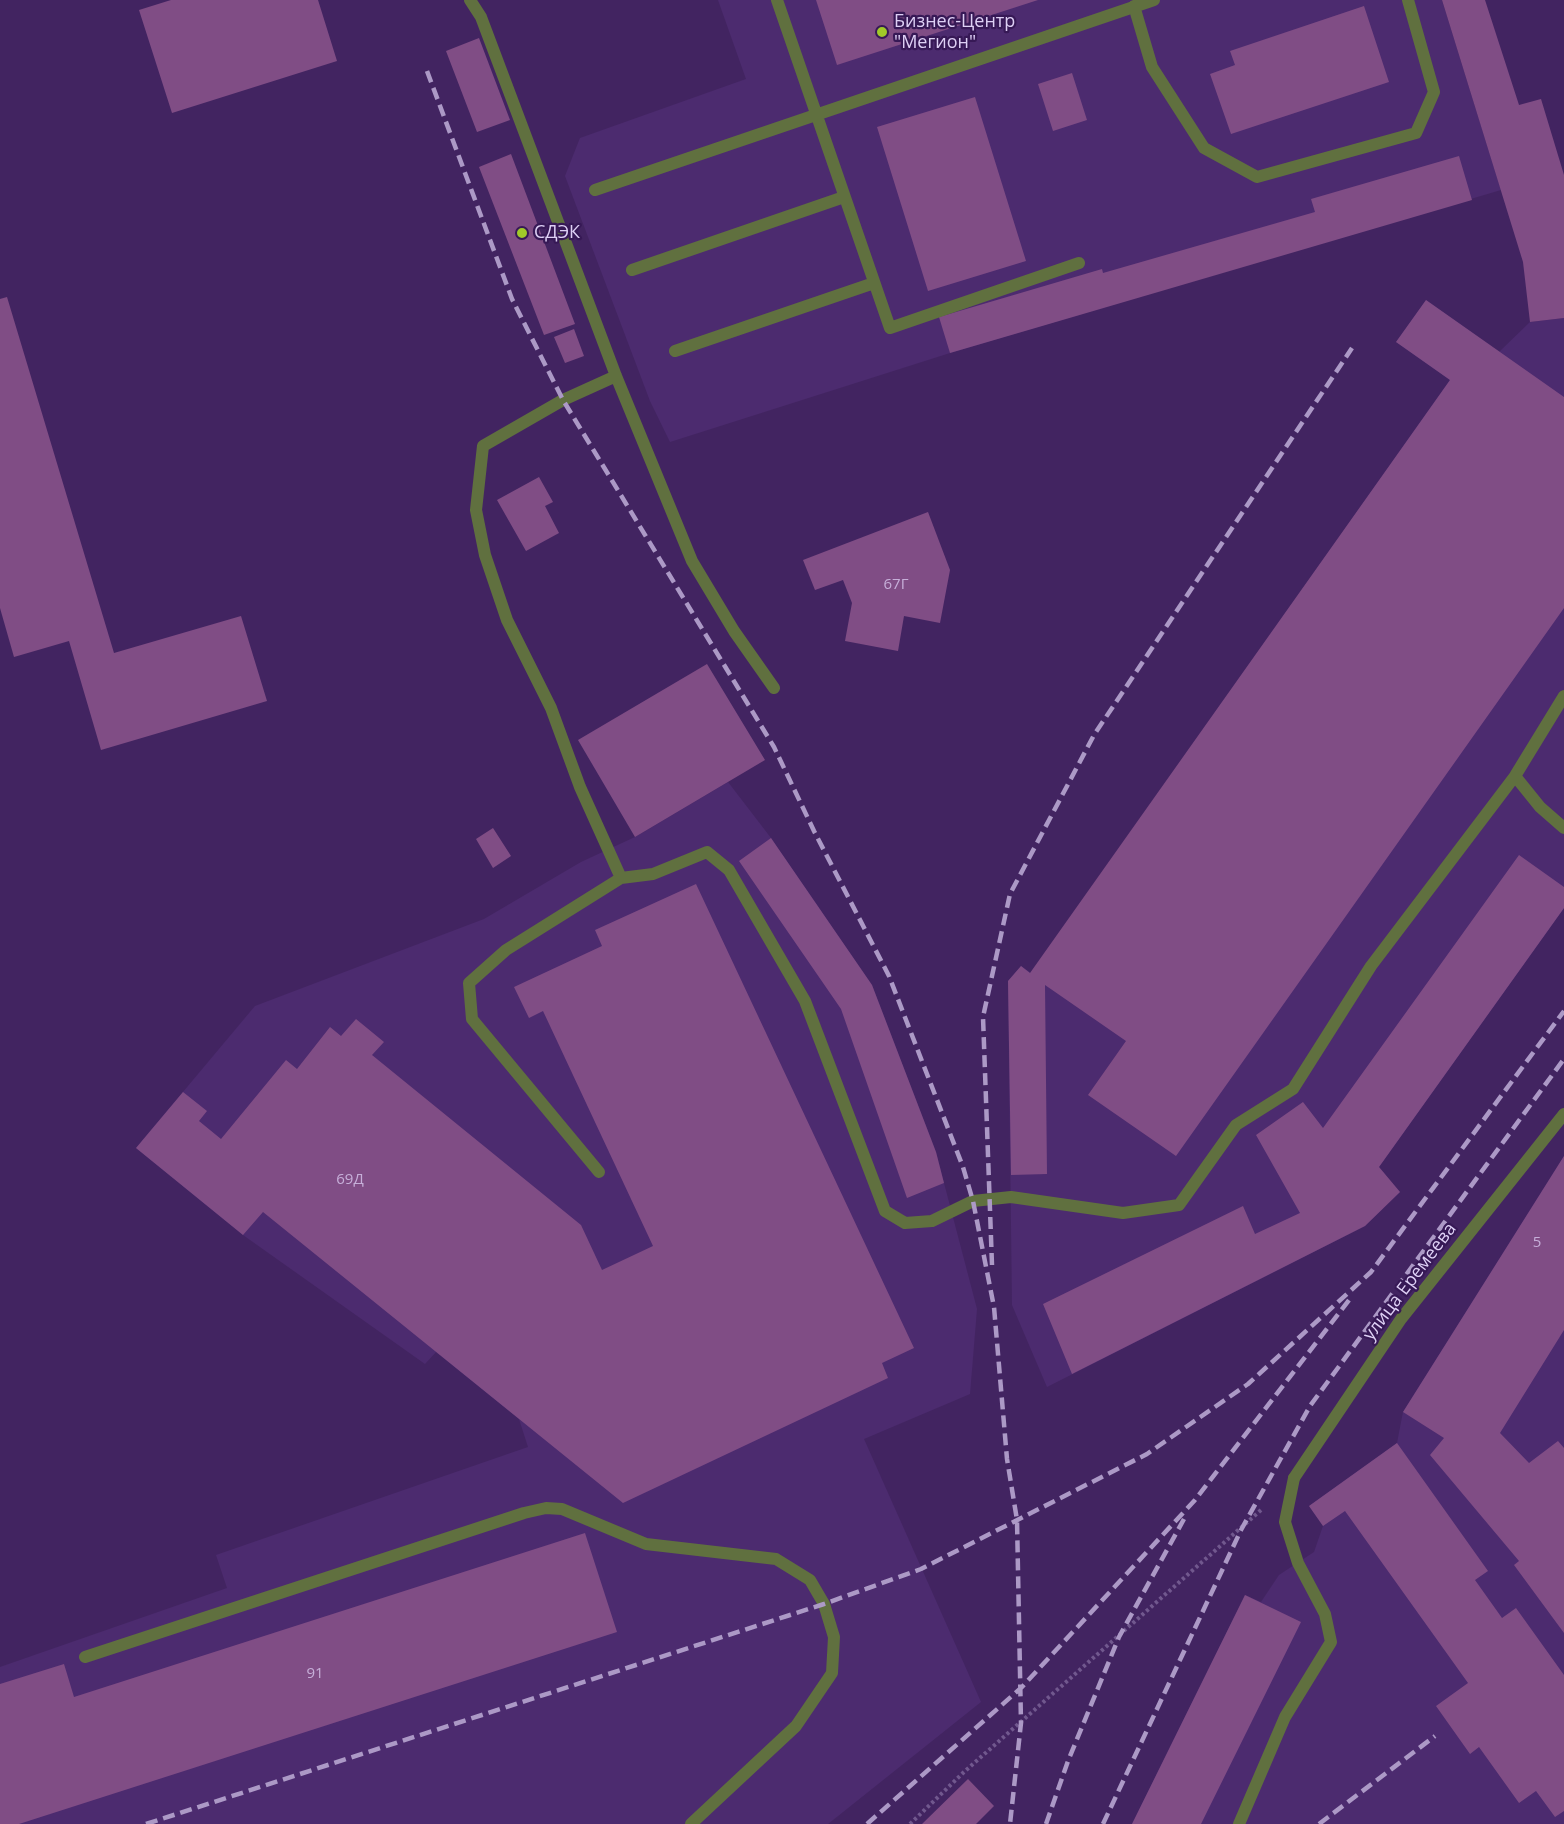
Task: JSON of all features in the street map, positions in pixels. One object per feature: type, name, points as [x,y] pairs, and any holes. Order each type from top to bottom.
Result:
[{"type":"street","points":[[470,0],[481,17],[616,376],[692,561],[734,631],[774,688]]},
{"type":"street","points":[[777,0],[890,328],[1079,263]]},
{"type":"street","points":[[595,190],[1154,0]]},
{"type":"street","points":[[1134,6],[1152,67],[1204,148],[1257,177],[1416,133],[1434,92],[1408,0]]},
{"type":"street","points":[[632,270],[844,197]]},
{"type":"street","points":[[675,351],[874,283]]},
{"type":"street","points":[[616,376],[563,400],[483,446],[476,510],[485,555],[507,620],[551,708],[580,787],[621,878]]},
{"type":"street","points":[[599,1172],[472,1019],[469,983],[506,950],[621,878],[653,874],[707,852],[729,870],[805,1001],[885,1211],[905,1223],[932,1221],[973,1201],[1011,1197],[1123,1213],[1179,1205],[1236,1125],[1293,1089],[1371,966],[1515,776],[1564,696]]},
{"type":"street","points":[[1515,776],[1540,807],[1564,828]]},
{"type":"street","name":"улица Еремеева","points":[[1294,1478],[1401,1319],[1564,1114]]},
{"type":"street","points":[[1239,1824],[1285,1717],[1331,1642],[1325,1614],[1298,1563],[1285,1522],[1294,1478]]},
{"type":"street","points":[[85,1657],[524,1513],[546,1508],[562,1509],[646,1544],[776,1559],[810,1580],[824,1604],[834,1637],[832,1673],[796,1726],[691,1824]]},
{"type":"path","points":[[910,1824],[964,1772],[1241,1530],[1294,1478]]},
{"type":"shaded area","points":[[718,0],[1442,0],[1501,190],[950,353],[670,442],[650,401],[565,176],[580,138],[746,79]]},
{"type":"shaded area","points":[[1426,300],[1499,352],[1530,322],[1564,318],[1564,908],[1379,1167],[1400,1192],[1365,1226],[1047,1387],[1012,1305],[1008,981],[1021,966],[1031,973],[1450,380],[1396,342]]},
{"type":"shaded area","points":[[728,782],[771,838],[872,985],[936,1152],[977,1309],[970,1394],[864,1439],[981,1702],[828,1824],[0,1824],[0,1667],[227,1588],[216,1555],[528,1447],[519,1419],[436,1352],[425,1364],[243,1235],[136,1148],[255,1006],[484,919],[581,862],[635,837]]},
{"type":"shaded area","points":[[1564,1156],[1564,1824],[1132,1824],[1245,1595],[1261,1602],[1279,1575],[1314,1552],[1323,1526],[1309,1506],[1397,1443],[1403,1412]]},
{"type":"building","points":[[171,0],[318,0],[337,61],[172,113],[139,10]]},
{"type":"building","name":"Бизнес-Центр \"Мегион\"","points":[[816,0],[1038,0],[837,65]]},
{"type":"building","points":[[1442,0],[1485,0],[1519,105],[1541,99],[1564,175],[1564,318],[1530,322],[1523,262]]},
{"type":"building","points":[[1364,6],[1389,82],[1231,134],[1210,74],[1235,65],[1230,51]]},
{"type":"building","points":[[479,38],[510,120],[477,132],[446,51]]},
{"type":"building","points":[[1072,73],[1087,120],[1053,131],[1038,84]]},
{"type":"building","points":[[975,97],[1026,261],[928,291],[877,127]]},
{"type":"building","points":[[511,154],[575,324],[544,335],[479,167]]},
{"type":"building","points":[[1459,156],[1472,200],[950,353],[939,317],[1102,269],[1103,273],[1315,212],[1311,199]]},
{"type":"building","points":[[7,297],[114,653],[241,616],[267,701],[101,750],[69,641],[14,657],[0,608],[0,299]]},
{"type":"building","points":[[1426,300],[1564,397],[1564,608],[1176,1156],[1088,1095],[1126,1041],[1045,985],[1047,1174],[1011,1175],[1008,981],[1021,966],[1030,973],[1450,380],[1396,342]]},
{"type":"building","points":[[574,329],[584,356],[565,363],[554,337]]},
{"type":"building","points":[[539,477],[553,502],[545,506],[559,533],[526,551],[497,500]]},
{"type":"building","points":[[928,512],[950,570],[940,623],[904,616],[898,651],[845,641],[852,603],[843,580],[815,590],[803,560]]},
{"type":"building","points":[[707,664],[765,760],[635,837],[578,740]]},
{"type":"building","points":[[493,828],[511,856],[493,868],[476,839]]},
{"type":"building","points":[[771,838],[872,985],[936,1152],[944,1183],[907,1198],[841,1009],[739,861]]},
{"type":"building","points":[[1519,855],[1564,887],[1564,908],[1379,1167],[1400,1192],[1365,1226],[1072,1374],[1043,1304],[1243,1206],[1255,1234],[1300,1213],[1256,1135],[1303,1102],[1323,1128]]},
{"type":"building","points":[[696,884],[914,1348],[882,1363],[888,1378],[623,1503],[263,1212],[243,1235],[136,1148],[183,1092],[207,1111],[199,1121],[221,1139],[286,1060],[297,1069],[330,1027],[341,1036],[356,1019],[384,1042],[372,1055],[581,1225],[602,1270],[653,1246],[543,1011],[529,1018],[514,987],[602,946],[595,930]]},
{"type":"building","points":[[1564,1156],[1564,1330],[1500,1433],[1529,1463],[1558,1441],[1564,1448],[1564,1633],[1514,1565],[1519,1561],[1430,1455],[1444,1438],[1403,1412]]},
{"type":"building","points":[[1397,1443],[1488,1571],[1475,1580],[1502,1618],[1516,1608],[1564,1675],[1564,1811],[1555,1817],[1536,1791],[1519,1803],[1479,1747],[1470,1754],[1436,1706],[1468,1683],[1345,1511],[1323,1526],[1309,1506]]},
{"type":"building","points":[[585,1533],[617,1632],[19,1824],[0,1824],[0,1684],[64,1664],[74,1697]]},
{"type":"building","points":[[1245,1595],[1301,1622],[1201,1824],[1132,1824]]},
{"type":"building","points":[[968,1779],[994,1806],[976,1824],[922,1824]]},
{"type":"railway","points":[[427,71],[512,299],[563,400],[774,747],[814,831],[889,976],[963,1167],[973,1201],[994,1307],[1007,1459],[1017,1520],[1021,1723],[1010,1824]]},
{"type":"railway","points":[[992,1265],[983,1017],[1010,894],[1094,735],[1352,348]]},
{"type":"railway","points":[[146,1824],[824,1604],[921,1569],[1147,1454],[1248,1384],[1371,1272],[1564,1011]]},
{"type":"railway","points":[[1103,1824],[1241,1530],[1310,1406],[1564,1059]]},
{"type":"railway","points":[[867,1824],[1021,1688],[1195,1500],[1349,1300]]},
{"type":"railway","points":[[1046,1824],[1068,1761],[1119,1637],[1184,1519]]},
{"type":"railway","points":[[1319,1824],[1435,1736]]},
{"type":"place","name":"Бизнес-Центр \"Мегион\"","points":[[882,32]]},
{"type":"place","name":"СДЭК","points":[[522,233]]}]
